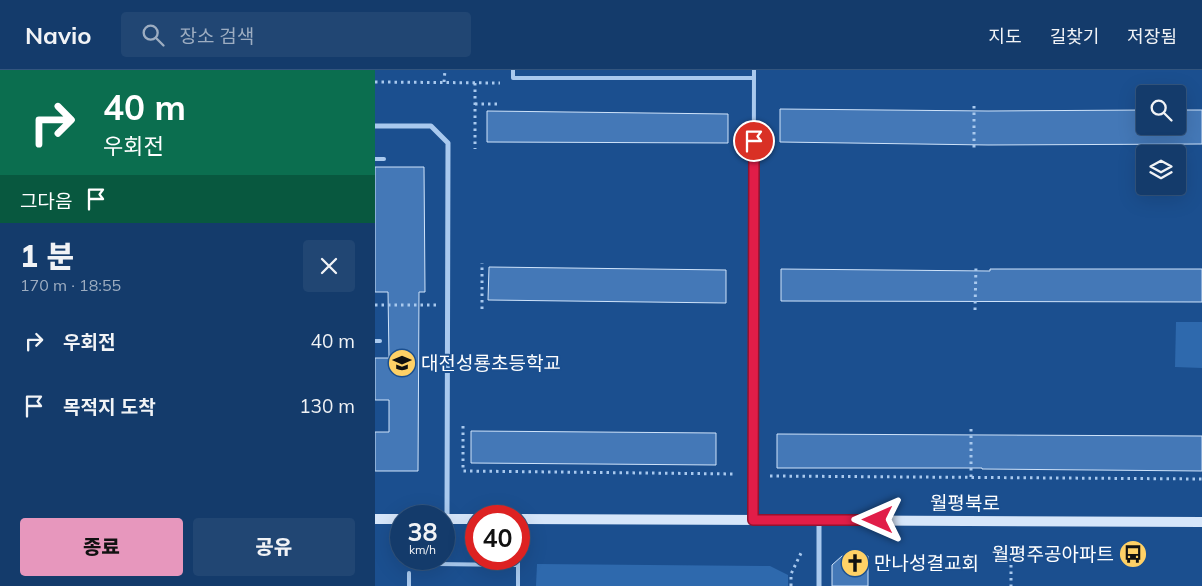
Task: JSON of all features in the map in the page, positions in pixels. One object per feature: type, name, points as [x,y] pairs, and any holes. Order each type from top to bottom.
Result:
[{"type":"street","points":[[375,126],[431,126],[449,143],[445,505]]},
{"type":"street","points":[[375,519],[390,519]]},
{"type":"street","name":"월평북로","points":[[530,519],[1202,522]]},
{"type":"street","points":[[819,520],[819,586]]},
{"type":"lane","points":[[513,70],[513,78],[754,78]]},
{"type":"lane","points":[[753,520],[754,70]]},
{"type":"lane","points":[[375,159],[384,159]]},
{"type":"lane","points":[[518,570],[518,586]]},
{"type":"lane","points":[[409,573],[409,586]]},
{"type":"path","points":[[444,82],[445,70]]},
{"type":"path","points":[[375,82],[500,83]]},
{"type":"path","points":[[475,83],[475,149]]},
{"type":"path","points":[[475,104],[500,104]]},
{"type":"path","points":[[974,106],[974,149]]},
{"type":"path","points":[[482,264],[482,309]]},
{"type":"path","points":[[975,310],[976,265]]},
{"type":"path","points":[[375,305],[436,305]]},
{"type":"path","points":[[463,426],[463,471],[736,474]]},
{"type":"path","points":[[971,428],[971,477]]},
{"type":"path","points":[[770,476],[1202,479]]},
{"type":"path","points":[[791,586],[791,574],[802,552]]},
{"type":"path","points":[[1011,552],[1011,586]]},
{"type":"shaded area","points":[[1176,322],[1202,322],[1202,368],[1175,367]]},
{"type":"shaded area","points":[[537,564],[770,566],[788,575],[788,586],[536,586]]},
{"type":"building","points":[[780,109],[1136,110],[1136,135],[1186,135],[1186,110],[1202,110],[1202,144],[988,145],[780,142]]},
{"type":"building","points":[[487,111],[728,114],[728,143],[487,142]]},
{"type":"building","name":"대전성룡초등학교","points":[[375,167],[424,167],[425,292],[419,292],[418,471],[375,471],[375,432],[389,432],[389,400],[375,400],[375,358],[389,358],[388,292],[375,292]]},
{"type":"building","points":[[489,267],[726,270],[726,303],[488,300]]},
{"type":"building","points":[[781,269],[990,271],[990,269],[1202,269],[1202,302],[781,301]]},
{"type":"building","points":[[471,431],[716,433],[716,465],[471,463]]},
{"type":"building","points":[[777,434],[1202,436],[1202,471],[777,468]]},
{"type":"building","points":[[842,556],[868,556],[868,586],[832,586],[832,565]]},
{"type":"place","name":"대전성룡초등학교","points":[[402,363]]},
{"type":"place","name":"월평주공아파트","points":[[1133,554]]},
{"type":"place","name":"만나성결교회","points":[[855,563]]},
{"type":"route","points":[[754,141],[753,520],[878,520]]}]
